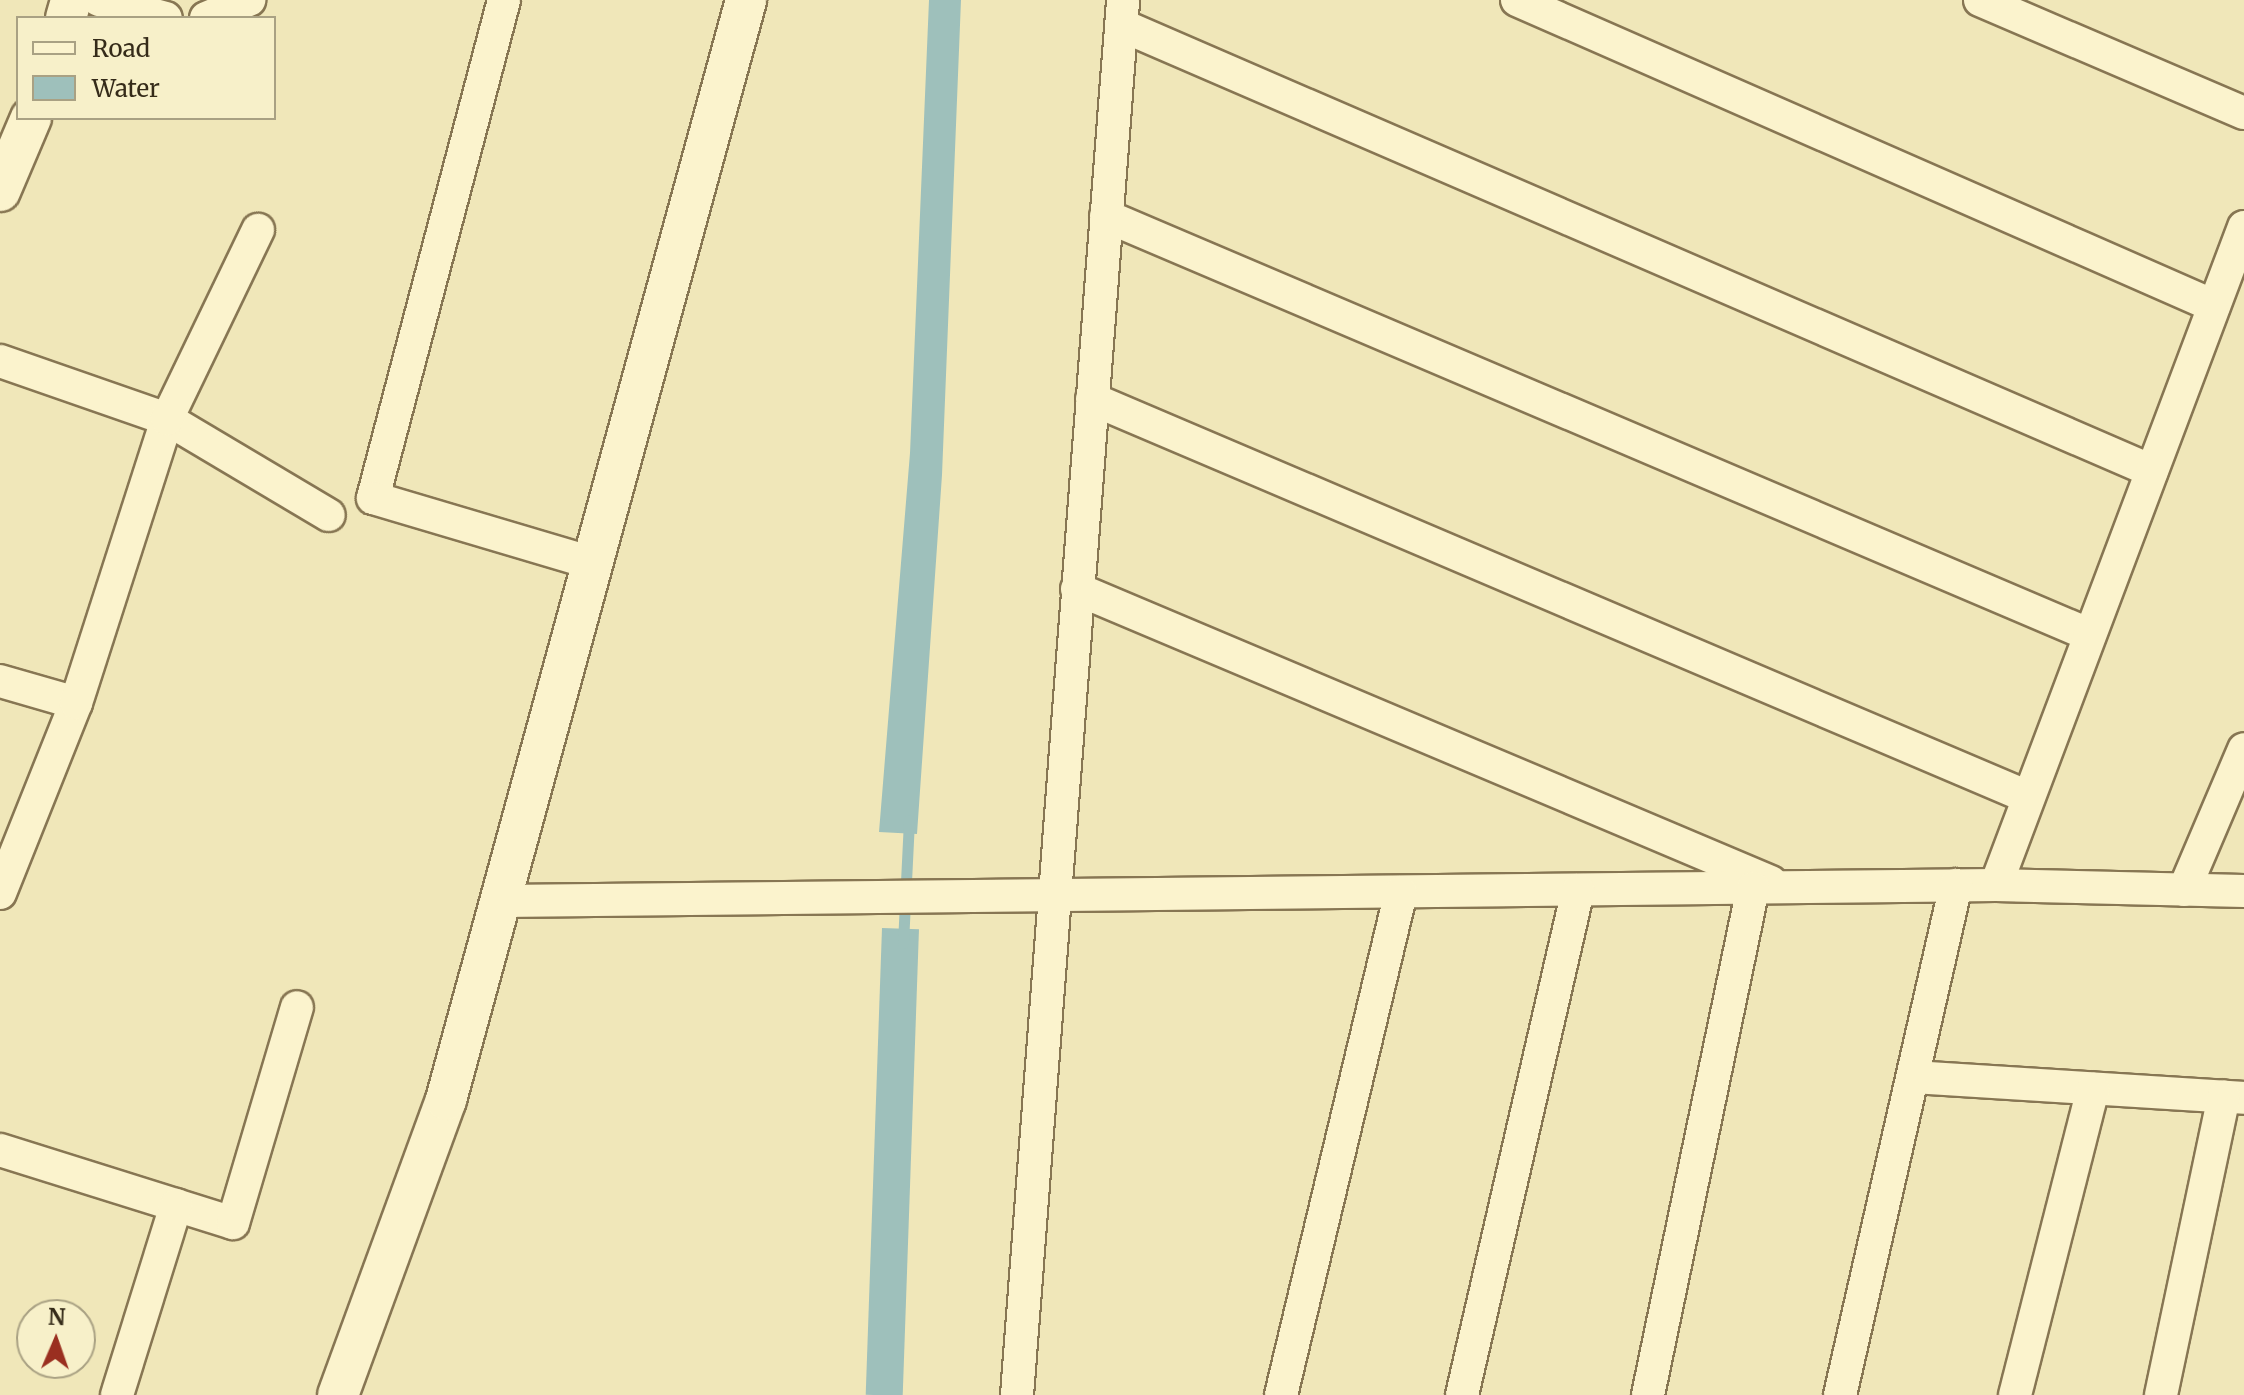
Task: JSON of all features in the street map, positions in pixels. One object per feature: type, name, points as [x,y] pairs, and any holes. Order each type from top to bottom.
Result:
[{"type":"street","points":[[99,0],[159,16]]},
{"type":"street","points":[[211,16],[249,0]]},
{"type":"street","points":[[504,0],[373,498],[593,563]]},
{"type":"street","points":[[338,1395],[446,1100],[746,0]]},
{"type":"street","points":[[1517,0],[2214,306]]},
{"type":"street","points":[[1980,0],[2050,14],[2244,113]]},
{"type":"street","points":[[1017,1395],[1122,13],[2152,471]]},
{"type":"street","points":[[2,183],[30,120]]},
{"type":"street","points":[[1106,216],[2090,635]]},
{"type":"street","points":[[1996,885],[2244,227]]},
{"type":"street","points":[[0,893],[76,703],[167,419],[258,230]]},
{"type":"street","points":[[0,361],[167,419],[329,515]]},
{"type":"street","points":[[1092,399],[2028,797]]},
{"type":"street","points":[[1077,589],[1768,888]]},
{"type":"street","points":[[0,681],[76,703]]},
{"type":"street","points":[[2184,890],[2244,749]]},
{"type":"street","points":[[501,901],[1956,885],[2244,891]]},
{"type":"street","points":[[1840,1395],[1956,885]]},
{"type":"street","points":[[1648,1395],[1768,888]]},
{"type":"street","points":[[1462,1395],[1578,890]]},
{"type":"street","points":[[1281,1395],[1401,892]]},
{"type":"street","points":[[0,1150],[233,1223],[297,1007]]},
{"type":"street","points":[[1913,1077],[2234,1098],[2161,1395]]},
{"type":"street","points":[[2015,1395],[2093,1089]]},
{"type":"street","points":[[117,1395],[176,1205]]},
{"type":"water","points":[[929,0],[961,0],[942,475],[917,834],[879,832],[910,453]]},
{"type":"water","points":[[882,928],[919,929],[903,1395],[866,1395]]},
{"type":"waterway","points":[[903,943],[909,820]]}]
